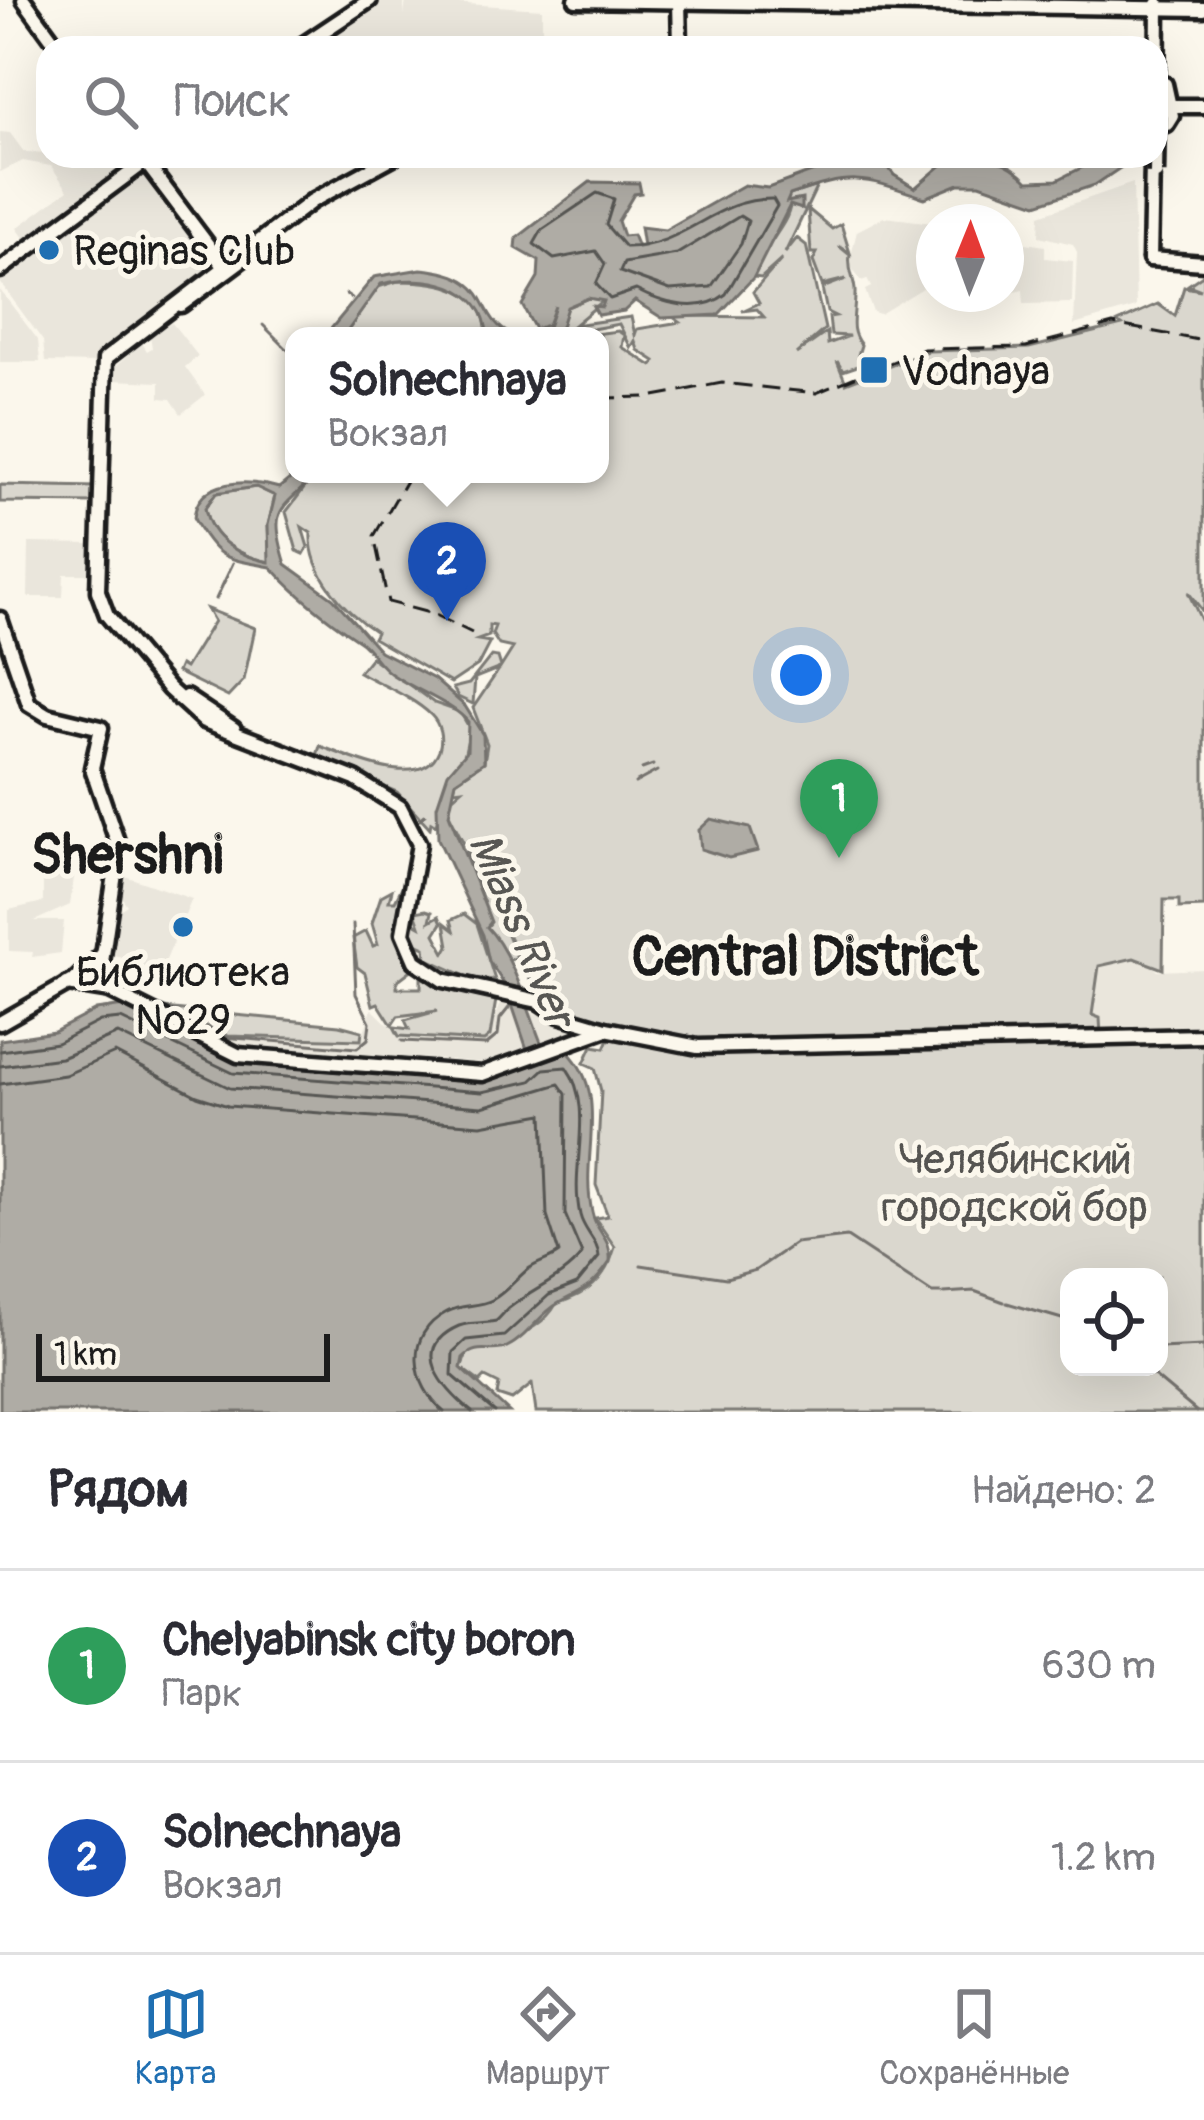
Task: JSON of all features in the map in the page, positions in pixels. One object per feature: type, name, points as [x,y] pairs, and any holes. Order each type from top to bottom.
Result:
[{"type":"main road","points":[[311,36],[360,0]]},
{"type":"main road","points":[[314,36],[370,0]]},
{"type":"main road","points":[[576,0],[667,7],[1052,2],[1146,12],[1155,36]]},
{"type":"main road","points":[[874,0],[1203,4]]},
{"type":"main road","points":[[29,4],[53,36]]},
{"type":"main road","points":[[677,4],[678,36]]},
{"type":"main road","points":[[1098,7],[1156,4]]},
{"type":"main road","points":[[1156,4],[1156,36]]},
{"type":"main road","points":[[1168,97],[1168,122]]},
{"type":"main road","points":[[1170,106],[1204,106]]},
{"type":"main road","points":[[0,267],[132,168]]},
{"type":"main road","points":[[153,168],[227,266]]},
{"type":"main road","points":[[156,168],[211,245],[212,263],[206,279]]},
{"type":"main road","points":[[102,601],[104,362],[247,248],[328,190],[371,168]]},
{"type":"main road","points":[[380,168],[342,185],[227,266],[109,362],[102,601],[201,713],[356,779],[400,807],[418,844],[402,915],[406,945],[423,969],[533,999],[607,1029]]},
{"type":"main road","points":[[1153,168],[1154,173]]},
{"type":"main road","points":[[1154,168],[1153,259],[1204,261]]},
{"type":"main road","points":[[174,308],[238,268],[291,221]]},
{"type":"main road","points":[[211,245],[228,251],[247,248]]},
{"type":"main road","points":[[0,619],[23,697],[47,716],[100,726],[92,768],[119,847],[103,954],[90,977],[67,984],[0,1023]]},
{"type":"main road","points":[[90,977],[229,1054],[482,1075],[607,1029]]},
{"type":"main road","points":[[533,999],[607,1029],[698,1047],[1200,1037]]},
{"type":"shaded area","points":[[387,0],[404,0],[404,15],[406,0],[542,9],[542,36],[323,36],[358,11]]},
{"type":"shaded area","points":[[0,132],[10,133],[24,152],[36,152],[36,163],[23,161],[0,172]]},
{"type":"shaded area","points":[[52,168],[124,168],[27,242],[17,228],[68,190]]},
{"type":"shaded area","points":[[140,168],[220,266],[99,363],[45,362],[43,341],[0,282],[0,273]]},
{"type":"shaded area","points":[[1133,183],[1136,307],[1074,325],[1077,252],[1073,244],[1039,236],[1040,215]]},
{"type":"shaded area","points":[[884,217],[916,221],[916,292],[880,314],[873,312],[865,290],[871,287],[867,279],[861,281],[849,264],[857,231]]},
{"type":"shaded area","points":[[1024,243],[1045,246],[1045,258],[1073,261],[1072,303],[1024,304]]},
{"type":"shaded area","points":[[0,290],[38,340],[40,362],[0,362]]},
{"type":"shaded area","points":[[172,323],[198,356],[185,367],[205,395],[181,414],[171,399],[160,398],[160,382],[113,380],[116,366],[142,343],[147,351],[152,348],[150,335]]},
{"type":"shaded area","points":[[29,543],[93,544],[92,574],[64,574],[63,597],[28,597]]},
{"type":"shaded area","points":[[75,871],[70,905],[34,921],[64,921],[61,953],[32,957],[33,952],[9,951],[9,910],[43,902],[43,876]]},
{"type":"shaded area","points":[[119,874],[192,899],[160,974],[105,951],[111,916],[127,905],[116,889]]},
{"type":"shaded area","points":[[1145,959],[1158,971],[1204,969],[1204,1030],[1101,1031],[1100,1018],[1089,1014],[1099,966],[1108,960]]},
{"type":"shaded area","points":[[119,989],[211,1030],[246,1038],[361,1040],[372,1009],[399,1035],[484,1041],[501,1004],[576,1025],[581,1034],[529,1056],[518,1052],[487,1063],[234,1045]]},
{"type":"green space","name":"Челябинский городской бор","points":[[817,186],[785,253],[797,238],[806,245],[825,329],[796,354],[827,332],[828,344],[849,336],[831,335],[829,317],[835,316],[827,312],[822,288],[846,279],[822,285],[813,261],[817,253],[811,253],[808,209],[832,229],[841,224],[850,253],[839,246],[850,255],[853,328],[861,345],[858,355],[866,363],[843,371],[837,361],[846,383],[928,351],[1029,348],[1122,325],[1118,322],[1158,304],[1175,316],[1184,287],[1201,290],[1188,285],[1204,274],[1204,613],[1188,592],[1204,626],[1204,907],[1179,908],[1179,900],[1164,900],[1163,969],[1134,958],[1099,966],[1092,1015],[1100,1018],[1101,1035],[1059,1045],[1204,1043],[1204,1412],[536,1412],[532,1384],[512,1400],[497,1395],[499,1384],[485,1377],[480,1382],[461,1368],[468,1351],[519,1335],[541,1322],[556,1304],[586,1291],[611,1259],[615,1247],[595,1218],[608,1216],[596,1185],[601,1091],[595,1068],[584,1063],[592,1046],[605,1048],[615,1025],[558,1009],[537,993],[499,916],[517,958],[509,960],[487,927],[490,922],[466,851],[497,911],[496,907],[449,814],[452,798],[462,789],[454,790],[456,781],[484,762],[487,744],[473,708],[500,668],[475,678],[473,704],[458,697],[453,688],[469,684],[491,656],[498,657],[501,667],[513,648],[499,645],[492,634],[495,626],[489,625],[489,636],[478,640],[490,642],[478,665],[451,683],[373,638],[376,632],[330,588],[316,561],[311,533],[302,527],[308,547],[304,554],[297,551],[286,512],[308,483],[609,483],[609,332],[624,335],[622,347],[652,366],[655,361],[638,350],[635,341],[631,348],[619,324],[559,327],[567,307],[588,298],[604,300],[574,325],[631,317],[635,335],[637,329],[680,322],[673,317],[678,316],[764,317],[757,309],[742,311],[759,303],[753,292],[782,259],[761,278],[754,277],[790,205],[802,209],[800,200],[787,202],[789,195]]},
{"type":"green space","points":[[398,281],[444,285],[469,297],[486,327],[350,327],[378,287]]},
{"type":"green space","points":[[0,485],[96,487],[96,503],[0,502]]},
{"type":"green space","points":[[256,487],[275,496],[268,525],[270,562],[228,545],[213,530],[205,508],[216,493]]},
{"type":"green space","points":[[207,609],[255,628],[244,680],[228,697],[177,672],[180,665],[185,668],[214,621]]},
{"type":"green space","points":[[371,657],[434,703],[460,712],[470,729],[464,756],[446,781],[436,825],[431,822],[430,828],[397,792],[316,759],[320,746],[384,768],[418,769],[430,763],[439,750],[440,731],[431,715],[359,672]]},
{"type":"green space","points":[[411,869],[398,934],[414,968],[397,981],[397,988],[421,988],[421,977],[448,990],[496,1000],[490,1036],[484,1041],[399,1036],[394,1027],[409,1029],[405,1020],[437,1011],[398,1016],[392,1025],[378,1003],[373,1005],[365,973],[357,967],[353,938],[366,931],[373,946],[378,944],[372,923],[381,896],[392,890],[389,901],[395,901]]},
{"type":"green space","points":[[415,912],[432,912],[430,921],[439,916],[442,923],[435,934],[445,953],[449,946],[445,923],[454,930],[451,920],[464,914],[477,924],[495,980],[470,978],[426,958],[425,947],[411,941],[407,919],[420,926]]},
{"type":"green space","points":[[163,1008],[339,1025],[362,1031],[361,1040],[228,1036]]},
{"type":"water","points":[[822,168],[889,168],[915,188],[938,168],[1013,168],[1028,181],[1057,180],[1081,168],[1120,168],[1095,185],[1037,204],[980,184],[959,184],[925,198],[872,182],[844,180],[790,195],[787,202],[802,199],[802,209],[790,205],[754,277],[718,315],[662,318],[635,301],[624,311],[598,315],[593,306],[602,307],[604,301],[588,298],[567,307],[561,327],[548,327],[555,306],[548,325],[534,327],[522,305],[538,278],[539,261],[516,248],[517,238],[590,182],[639,183],[641,193],[634,194],[618,221],[623,236],[633,235],[638,247],[643,246],[640,227],[665,230],[744,185],[768,188]]},
{"type":"water","points":[[421,269],[462,279],[473,287],[500,327],[486,327],[476,304],[450,286],[416,280],[381,284],[350,327],[332,327],[374,277]]},
{"type":"water","points":[[285,483],[307,483],[278,519],[286,564],[333,598],[380,651],[434,679],[465,706],[483,735],[484,762],[456,781],[449,814],[491,922],[487,927],[514,970],[547,1057],[567,1051],[588,1087],[592,1127],[589,1191],[610,1262],[592,1283],[552,1307],[514,1343],[474,1351],[463,1358],[461,1368],[509,1412],[0,1412],[0,1040],[54,1032],[96,1010],[124,1006],[235,1061],[482,1080],[532,1064],[506,987],[489,961],[483,935],[438,839],[437,806],[448,773],[467,751],[468,722],[390,673],[362,643],[271,567],[233,559],[210,543],[194,519],[204,495],[227,484],[279,488]],"holes":[[[256,487],[275,496],[268,525],[269,562],[228,545],[213,529],[205,508],[216,493]]]},
{"type":"water","points":[[711,819],[750,828],[758,851],[729,858],[701,849],[699,830]]},
{"type":"waterway","points":[[346,294],[352,298]]},
{"type":"waterway","points":[[263,325],[285,347]]},
{"type":"waterway","points":[[216,599],[233,563]]},
{"type":"waterway","points":[[642,769],[653,765]]},
{"type":"waterway","points":[[635,783],[657,771]]},
{"type":"waterway","points":[[420,819],[425,815]]},
{"type":"waterway","points":[[136,997],[222,1037],[357,1048],[368,1039],[370,1022],[356,994],[353,924]]},
{"type":"waterway","name":"Miass River","points":[[402,1041],[486,1045],[498,1035],[500,1019],[512,1004]]},
{"type":"waterway","name":"Miass River","points":[[526,1007],[546,1013]]},
{"type":"waterway","points":[[641,1265],[726,1278],[756,1270],[795,1243],[847,1237],[932,1293],[941,1293]]},
{"type":"waterway","points":[[944,1293],[974,1291],[1004,1302]]},
{"type":"waterway","points":[[1007,1303],[1060,1318]]},
{"type":"waterway","points":[[1168,1348],[1204,1346]]},
{"type":"waterway","points":[[1154,1376],[1197,1412]]},
{"type":"railway","points":[[609,398],[649,397],[722,383],[816,393],[924,349],[1026,347],[1113,324],[1204,341]]},
{"type":"railway","points":[[405,483],[374,536],[388,602],[433,614],[472,633]]},
{"type":"place","name":"Reginas Club","points":[[49,250]]},
{"type":"place","name":"Vodnaya","points":[[874,370]]},
{"type":"place","name":"Solnechnaya","points":[[447,621]]},
{"type":"place","name":"Chelyabinsk city boron","points":[[839,858]]},
{"type":"place","name":"Библиотека №29","points":[[183,927]]},
{"type":"district","name":"Shershni","points":[[127,854]]},
{"type":"district","name":"Central District","points":[[805,956]]}]
